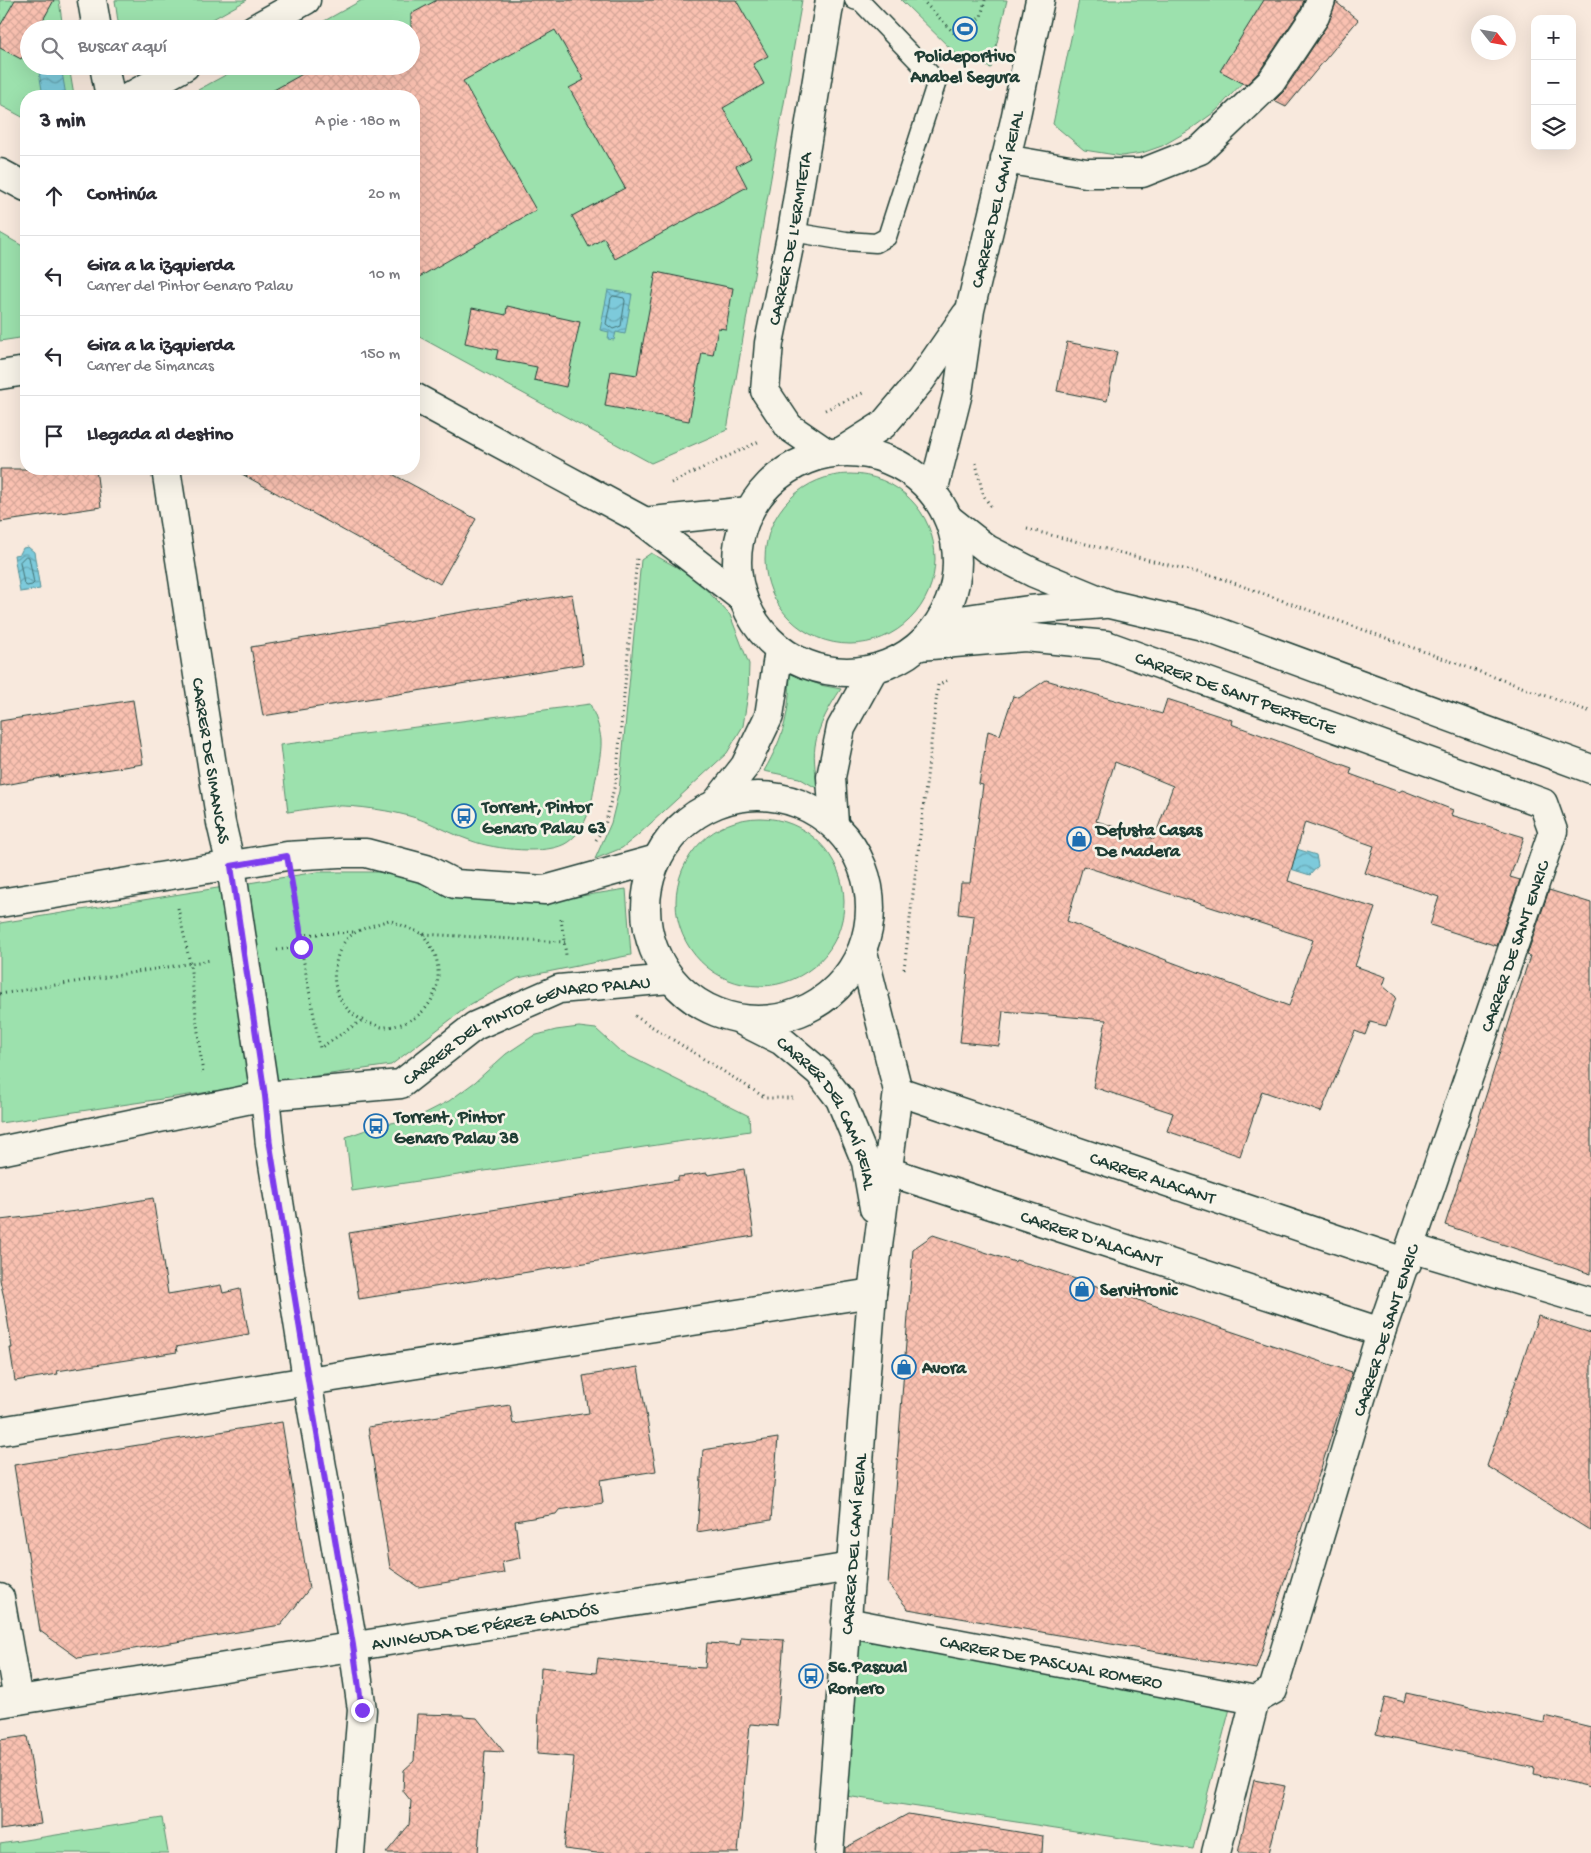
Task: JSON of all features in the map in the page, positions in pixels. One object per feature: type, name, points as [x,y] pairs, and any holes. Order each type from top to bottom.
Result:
[{"type":"street","points":[[92,0],[95,20]]},
{"type":"street","points":[[270,20],[306,0]]},
{"type":"street","name":"CARRER DE L'ERMITETA","points":[[830,0],[792,232],[769,343],[765,391],[789,427],[834,452]]},
{"type":"street","name":"CARRER DEL CAMÍ REIAL","points":[[933,492],[958,392],[970,310],[1040,0]]},
{"type":"street","points":[[1005,159],[1086,173],[1142,173],[1200,150],[1271,82],[1315,16],[1321,0]]},
{"type":"street","points":[[106,75],[109,90]]},
{"type":"street","points":[[142,90],[169,75]]},
{"type":"street","points":[[0,173],[20,184]]},
{"type":"street","name":"CARRER DEL CAMÍ REIAL","points":[[834,452],[883,425],[921,380],[970,310]]},
{"type":"street","points":[[0,375],[20,372]]},
{"type":"street","points":[[420,400],[643,522],[742,598]]},
{"type":"street","points":[[834,452],[876,454],[908,469],[933,492],[949,519],[958,554],[954,590],[940,623],[919,646],[898,661],[873,670],[840,673],[808,666],[779,650],[756,627],[742,598],[736,569],[739,539],[749,511],[763,490],[781,473],[803,460],[834,452]]},
{"type":"street","name":"CARRER DE SIMANCAS","points":[[167,475],[221,823],[231,866],[265,1096],[270,1145],[353,1645],[362,1710],[350,1853]]},
{"type":"street","points":[[643,522],[749,511]]},
{"type":"street","points":[[949,519],[987,549],[1034,573],[1109,604],[1202,626],[1591,769]]},
{"type":"street","points":[[940,623],[1029,610],[1109,604]]},
{"type":"street","name":"CARRER DE SANT PERFECTE","points":[[919,646],[1025,637],[1106,645],[1543,803]]},
{"type":"street","points":[[716,803],[745,766],[769,716],[779,650]]},
{"type":"street","points":[[834,824],[831,777],[841,728],[873,670]]},
{"type":"street","points":[[765,795],[790,799],[814,809],[834,824],[852,845],[865,870],[871,897],[870,925],[863,952],[849,976],[818,1004],[780,1020],[738,1020],[712,1012],[689,998],[670,978],[656,957],[648,933],[646,908],[648,882],[657,859],[672,836],[692,817],[716,803],[740,796],[765,795]]},
{"type":"street","name":"CARRER DE SANT ENRIC","points":[[1255,1700],[1273,1690],[1381,1332],[1553,831],[1543,803]]},
{"type":"street","points":[[0,903],[287,856],[366,853],[426,869],[455,884],[544,890],[657,859]]},
{"type":"street","name":"CARRER DEL CAMÍ REIAL","points":[[829,1853],[872,1293],[898,1091],[863,952]]},
{"type":"street","name":"CARRER DEL PINTOR GENARO PALAU","points":[[0,1152],[265,1096],[401,1084],[474,1026],[559,989],[670,978]]},
{"type":"street","name":"CARRER DEL CAMÍ REIAL","points":[[738,1020],[782,1041],[819,1072],[840,1100],[866,1162],[879,1234]]},
{"type":"street","name":"CARRER ALACANT","points":[[898,1091],[1409,1255],[1591,1302]]},
{"type":"street","name":"CARRER D'ALACANT","points":[[887,1171],[1381,1332]]},
{"type":"street","points":[[0,1431],[872,1293]]},
{"type":"street","name":"AVINGUDA DE PÉREZ GALDÓS","points":[[9,1701],[851,1567]]},
{"type":"street","points":[[0,1598],[9,1701]]},
{"type":"street","name":"CARRER DE PASCUAL ROMERO","points":[[846,1622],[1255,1700]]},
{"type":"street","points":[[1216,1853],[1255,1700]]},
{"type":"lane","points":[[792,232],[846,241],[876,243],[886,237],[937,81],[861,2],[854,0]]},
{"type":"path","points":[[922,0],[955,34],[981,17],[985,0]]},
{"type":"path","points":[[287,856],[301,935],[301,947],[320,1048],[360,1021]]},
{"type":"path","points":[[170,876],[190,963],[207,1108]]},
{"type":"path","points":[[556,886],[570,988]]},
{"type":"path","points":[[301,935],[353,932],[389,920],[423,934],[565,942]]},
{"type":"path","points":[[353,932],[337,952],[333,978],[341,1003],[360,1021],[385,1028],[410,1022],[430,1005],[439,981],[436,956],[423,934]]},
{"type":"path","points":[[0,994],[218,959]]},
{"type":"green space","points":[[0,0],[59,0],[62,20],[20,20],[20,75],[70,75],[73,90],[20,90],[20,116],[0,105]]},
{"type":"green space","points":[[115,0],[247,0],[211,20],[118,20]]},
{"type":"green space","points":[[362,0],[802,0],[727,430],[651,463],[420,337],[420,90],[198,90],[226,75],[420,75],[420,20],[326,20]]},
{"type":"green space","name":"Polideportivo Anabel Segura","points":[[901,0],[1007,0],[991,68],[957,55]]},
{"type":"green space","points":[[1079,0],[1301,0],[1270,53],[1216,111],[1188,131],[1162,146],[1142,153],[1122,156],[1084,150],[1053,124]]},
{"type":"green space","points":[[0,233],[20,245],[20,338],[0,341]]},
{"type":"green space","points":[[858,474],[883,480],[904,493],[916,505],[932,534],[935,559],[934,576],[929,592],[916,613],[904,625],[875,641],[842,644],[817,638],[796,625],[784,613],[768,584],[765,551],[771,526],[784,505],[796,493],[825,477]]},
{"type":"green space","points":[[651,553],[680,569],[702,585],[730,615],[749,664],[748,694],[743,726],[727,753],[638,835],[622,848],[595,859],[611,823],[619,791],[641,560]]},
{"type":"green space","points":[[790,673],[820,685],[841,689],[825,716],[815,746],[814,757],[818,789],[799,778],[764,771],[777,746],[787,713]]},
{"type":"green space","points":[[590,704],[600,731],[601,740],[600,758],[593,796],[589,811],[579,831],[568,842],[559,846],[548,849],[521,850],[481,844],[416,818],[363,808],[333,806],[288,812],[280,745]]},
{"type":"green space","points":[[760,818],[784,822],[799,828],[813,837],[825,849],[834,863],[840,878],[844,902],[840,926],[834,941],[825,955],[813,967],[799,976],[784,982],[760,986],[736,982],[721,976],[707,967],[695,955],[686,941],[680,926],[676,902],[680,878],[686,863],[695,849],[707,837],[721,828],[736,822]]},
{"type":"green space","points":[[317,872],[378,872],[419,880],[562,899],[626,889],[631,955],[518,978],[471,1004],[391,1065],[0,1123],[0,923]]},
{"type":"green space","points":[[579,1027],[596,1029],[621,1052],[749,1116],[750,1131],[352,1191],[346,1137],[380,1125],[414,1119],[449,1101],[475,1082],[506,1054],[533,1036]]},
{"type":"green space","points":[[846,1622],[1233,1697],[1193,1849],[833,1794]]},
{"type":"green space","points":[[162,1818],[168,1853],[0,1853],[0,1844]]},
{"type":"water","points":[[40,75],[62,75],[65,90],[42,90]]},
{"type":"water","points":[[608,290],[632,294],[625,334],[616,332],[614,340],[608,339],[609,332],[600,330]]},
{"type":"water","points":[[28,547],[34,552],[40,589],[20,592],[14,555],[20,554],[23,548]]},
{"type":"water","points":[[1274,842],[1316,855],[1318,866],[1310,875],[1268,862]]},
{"type":"building","points":[[15,0],[54,0],[43,20],[20,20],[20,58],[0,48],[0,26]]},
{"type":"building","points":[[437,0],[736,0],[768,56],[753,64],[764,84],[723,108],[751,158],[736,166],[747,187],[615,259],[604,238],[589,247],[572,216],[625,188],[569,88],[584,80],[555,30],[463,81],[536,210],[420,277],[420,90],[274,90],[301,75],[420,75],[420,20],[411,20],[411,14]]},
{"type":"building","points":[[1264,0],[1304,0],[1301,9],[1259,72],[1246,85],[1220,71]]},
{"type":"building","points":[[1336,2],[1358,20],[1286,107],[1274,101],[1284,91],[1328,24]]},
{"type":"building","points":[[656,272],[733,288],[726,329],[718,328],[713,355],[702,353],[689,421],[605,406],[611,371],[637,375]]},
{"type":"building","points":[[507,306],[580,322],[566,387],[534,380],[537,367],[496,359],[498,350],[465,343],[472,308],[506,315]]},
{"type":"building","points":[[1067,342],[1117,352],[1107,401],[1057,391]]},
{"type":"building","points":[[0,469],[20,469],[20,475],[97,475],[101,507],[0,522]]},
{"type":"building","points":[[244,475],[394,475],[476,519],[440,584]]},
{"type":"building","points":[[572,594],[583,664],[263,716],[251,647]]},
{"type":"building","points":[[1046,680],[1162,714],[1167,699],[1232,720],[1231,724],[1352,768],[1350,774],[1399,792],[1402,790],[1453,810],[1451,815],[1524,837],[1510,877],[1520,880],[1497,946],[1430,925],[1439,897],[1365,873],[1374,846],[1305,822],[1288,881],[1375,908],[1355,966],[1386,977],[1383,986],[1396,997],[1386,1026],[1370,1022],[1365,1035],[1355,1031],[1321,1112],[1262,1091],[1240,1156],[1167,1131],[1173,1113],[1093,1087],[1106,1020],[1003,1011],[999,1046],[960,1042],[974,916],[958,914],[961,883],[970,883],[983,785],[979,784],[988,731],[1000,735],[1013,696],[1019,698]],"holes":[[[1115,762],[1173,786],[1154,839],[1096,821]],[[1083,866],[1313,940],[1289,1006],[1067,921]]]},
{"type":"building","points":[[133,700],[143,764],[58,777],[58,775],[0,786],[0,721]]},
{"type":"building","points":[[1549,890],[1591,903],[1591,1274],[1445,1225],[1530,956],[1527,955]]},
{"type":"building","points":[[744,1169],[754,1236],[359,1299],[349,1233],[678,1180],[678,1177],[707,1173],[708,1175]]},
{"type":"building","points":[[153,1198],[168,1294],[221,1285],[223,1293],[240,1289],[249,1334],[176,1347],[177,1352],[57,1371],[58,1374],[15,1381],[10,1348],[12,1348],[0,1280],[0,1220],[85,1210]]},
{"type":"building","points":[[933,1235],[1015,1262],[1016,1260],[1040,1267],[1352,1372],[1256,1669],[908,1609],[888,1584],[913,1249]]},
{"type":"building","points":[[1538,1316],[1591,1333],[1591,1531],[1487,1466]]},
{"type":"building","points":[[638,1367],[656,1471],[600,1480],[603,1503],[559,1510],[556,1514],[515,1521],[520,1558],[502,1562],[504,1573],[418,1587],[390,1568],[368,1427],[510,1405],[513,1424],[589,1413],[583,1376]]},
{"type":"building","points":[[282,1422],[309,1589],[281,1625],[78,1658],[40,1631],[14,1465]]},
{"type":"building","points":[[778,1438],[771,1520],[697,1532],[703,1450]]},
{"type":"building","points":[[741,1637],[784,1640],[777,1726],[750,1724],[738,1853],[597,1853],[564,1849],[574,1757],[537,1754],[541,1667],[596,1673],[598,1658],[655,1665],[705,1668],[707,1643],[740,1645]]},
{"type":"building","points":[[1406,1693],[1544,1723],[1545,1716],[1591,1727],[1591,1787],[1534,1774],[1535,1768],[1376,1734],[1385,1697],[1404,1702]]},
{"type":"building","points":[[417,1714],[463,1715],[464,1717],[477,1718],[504,1752],[485,1751],[478,1853],[386,1853],[409,1825],[411,1801],[403,1791],[404,1770],[414,1761]]},
{"type":"building","points":[[27,1736],[41,1824],[0,1830],[0,1740]]},
{"type":"building","points":[[1254,1780],[1285,1786],[1269,1853],[1238,1853]]},
{"type":"building","points":[[908,1814],[1043,1836],[1042,1853],[845,1853],[845,1848]]},
{"type":"place","name":"Polideportivo Anabel Segura","points":[[965,29]]},
{"type":"place","name":"Torrent, Pintor Genaro Palau 63","points":[[464,816]]},
{"type":"place","name":"Defusta Casas De Madera","points":[[1079,839]]},
{"type":"place","name":"Torrent, Pintor Genaro Palau 38","points":[[376,1126]]},
{"type":"place","name":"Servitronic","points":[[1082,1289]]},
{"type":"place","name":"Avora","points":[[904,1367]]},
{"type":"place","name":"56.Pascual Romero","points":[[811,1676]]},
{"type":"route","points":[[301,947],[301,935],[287,856],[231,866],[265,1096],[270,1145],[353,1645],[362,1710]]}]
